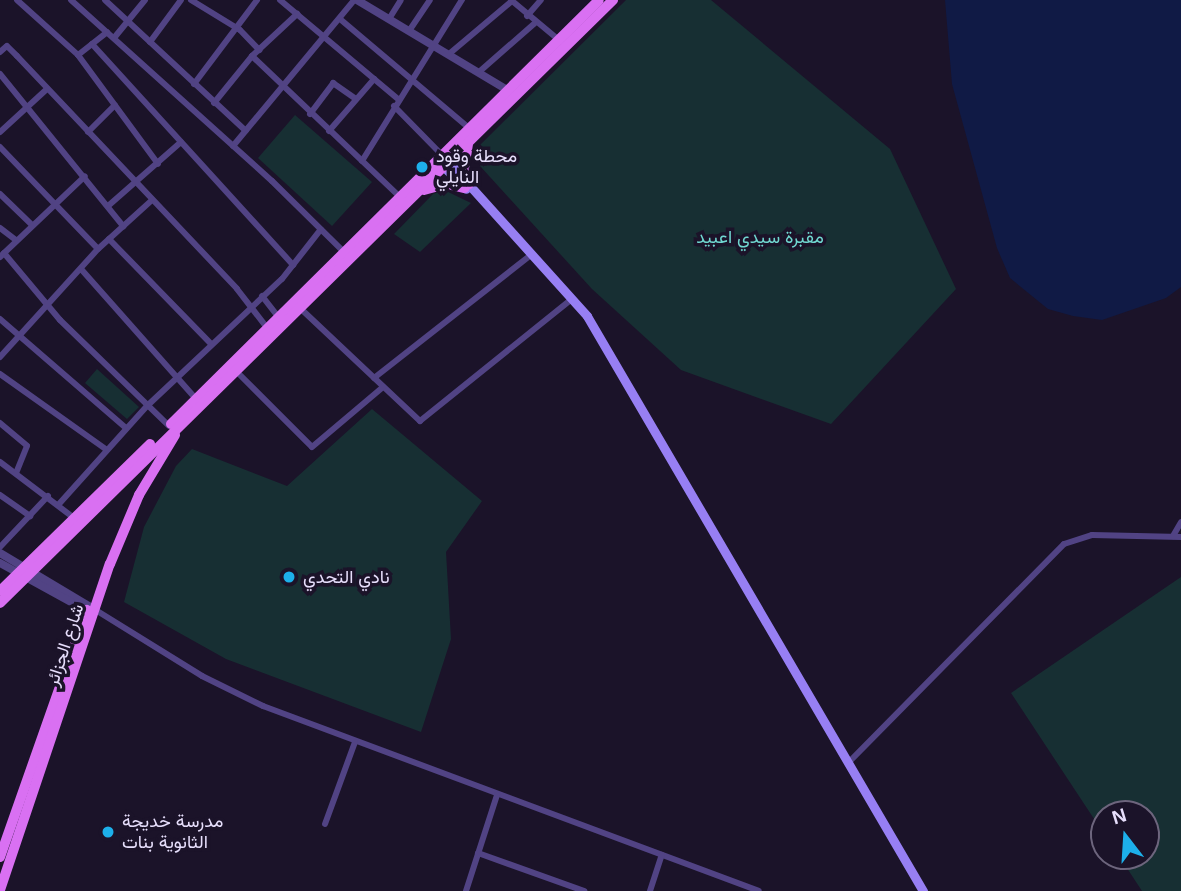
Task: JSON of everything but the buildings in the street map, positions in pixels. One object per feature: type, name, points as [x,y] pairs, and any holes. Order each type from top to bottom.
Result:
[{"type":"main road","points":[[0,591],[23,573],[164,440],[196,399],[442,160],[599,0]]},
{"type":"main road","points":[[0,603],[23,573],[74,518],[176,422],[236,371],[420,192],[442,160],[468,143],[613,0]]},
{"type":"main road","points":[[467,186],[464,169],[468,143]]},
{"type":"main road","points":[[442,160],[532,254],[596,330],[923,890]]},
{"type":"main road","points":[[420,192],[447,184],[467,186]]},
{"type":"main road","name":"شارع الجزائر","points":[[0,857],[131,510],[176,422]]},
{"type":"main road","name":"شارع الجزائر","points":[[0,890],[132,497],[164,440]]},
{"type":"street","points":[[17,0],[78,55],[158,164]]},
{"type":"street","points":[[71,0],[233,146],[345,253]]},
{"type":"street","points":[[105,0],[246,131]]},
{"type":"street","points":[[114,38],[145,0]]},
{"type":"street","points":[[150,42],[181,0]]},
{"type":"street","points":[[191,0],[234,27],[259,50]]},
{"type":"street","points":[[280,0],[398,99]]},
{"type":"street","points":[[233,146],[356,0],[509,91]]},
{"type":"street","points":[[389,19],[401,0]]},
{"type":"street","points":[[409,31],[430,0]]},
{"type":"street","points":[[362,161],[411,76],[462,0]]},
{"type":"street","points":[[527,16],[541,0]]},
{"type":"street","points":[[449,54],[511,1],[560,41]]},
{"type":"street","points":[[194,84],[253,2]]},
{"type":"street","points":[[214,103],[252,56],[297,14]]},
{"type":"street","points":[[340,19],[411,76],[470,129]]},
{"type":"street","points":[[479,72],[535,23]]},
{"type":"street","points":[[78,55],[107,32]]},
{"type":"street","points":[[92,44],[293,265]]},
{"type":"street","points":[[0,52],[8,47],[250,306],[268,329]]},
{"type":"street","points":[[252,56],[282,89],[401,198]]},
{"type":"street","points":[[0,74],[29,105],[123,226]]},
{"type":"street","points":[[329,131],[374,79]]},
{"type":"street","points":[[310,114],[333,83],[356,99]]},
{"type":"street","points":[[0,132],[47,89]]},
{"type":"street","points":[[88,132],[115,105]]},
{"type":"street","points":[[394,106],[442,160]]},
{"type":"street","points":[[108,206],[181,142]]},
{"type":"street","points":[[0,148],[98,249]]},
{"type":"street","points":[[85,176],[2,255],[49,307],[147,406],[176,422]]},
{"type":"street","points":[[0,194],[32,224]]},
{"type":"street","points":[[0,357],[49,307],[98,249],[150,201]]},
{"type":"street","points":[[0,228],[16,240]]},
{"type":"street","points":[[59,505],[147,406],[293,265],[321,229]]},
{"type":"street","points":[[109,239],[211,344]]},
{"type":"street","points":[[374,378],[532,254]]},
{"type":"street","points":[[81,269],[196,399]]},
{"type":"street","points":[[262,296],[279,318]]},
{"type":"street","points":[[300,308],[413,419],[423,421],[572,299]]},
{"type":"street","points":[[0,319],[126,428]]},
{"type":"street","points":[[236,371],[312,447],[383,387]]},
{"type":"street","points":[[0,374],[107,450]]},
{"type":"street","points":[[0,423],[27,446],[16,472]]},
{"type":"street","points":[[0,462],[74,518]]},
{"type":"street","points":[[0,495],[30,516]]},
{"type":"street","points":[[0,547],[48,496]]},
{"type":"street","points":[[849,762],[1064,544],[1092,535],[1177,536],[1181,522]]},
{"type":"street","points":[[0,553],[23,573]]},
{"type":"street","points":[[0,563],[93,610],[233,692],[355,742],[759,891]]},
{"type":"street","points":[[325,824],[355,742]]},
{"type":"street","points":[[466,891],[497,795]]},
{"type":"street","points":[[478,853],[584,891]]},
{"type":"street","points":[[650,891],[662,855]]},
{"type":"green space","name":"مقبرة سيدي اعبيد","points":[[626,0],[711,0],[890,149],[956,289],[831,424],[681,370],[592,289],[480,166],[479,146]]},
{"type":"green space","points":[[295,115],[372,182],[332,226],[258,158]]},
{"type":"green space","points":[[444,190],[471,203],[420,252],[394,234],[433,194]]},
{"type":"green space","points":[[97,369],[139,407],[127,419],[85,383]]},
{"type":"green space","name":"نادي التحدي","points":[[372,409],[482,501],[446,552],[451,639],[421,732],[226,659],[124,602],[144,527],[176,466],[192,449],[287,486]]},
{"type":"green space","points":[[1181,577],[1181,891],[1142,891],[1128,870],[1160,870],[1160,800],[1090,800],[1090,813],[1011,693]]},
{"type":"water","points":[[945,0],[1181,0],[1181,287],[1166,298],[1102,320],[1048,309],[1010,278],[997,248],[952,84]]},
{"type":"place","name":"محطة وقود النايلي","points":[[422,167]]},
{"type":"place","name":"نادي التحدي","points":[[289,577]]},
{"type":"place","name":"مدرسة خديجة الثانوية بنات","points":[[108,832]]}]
